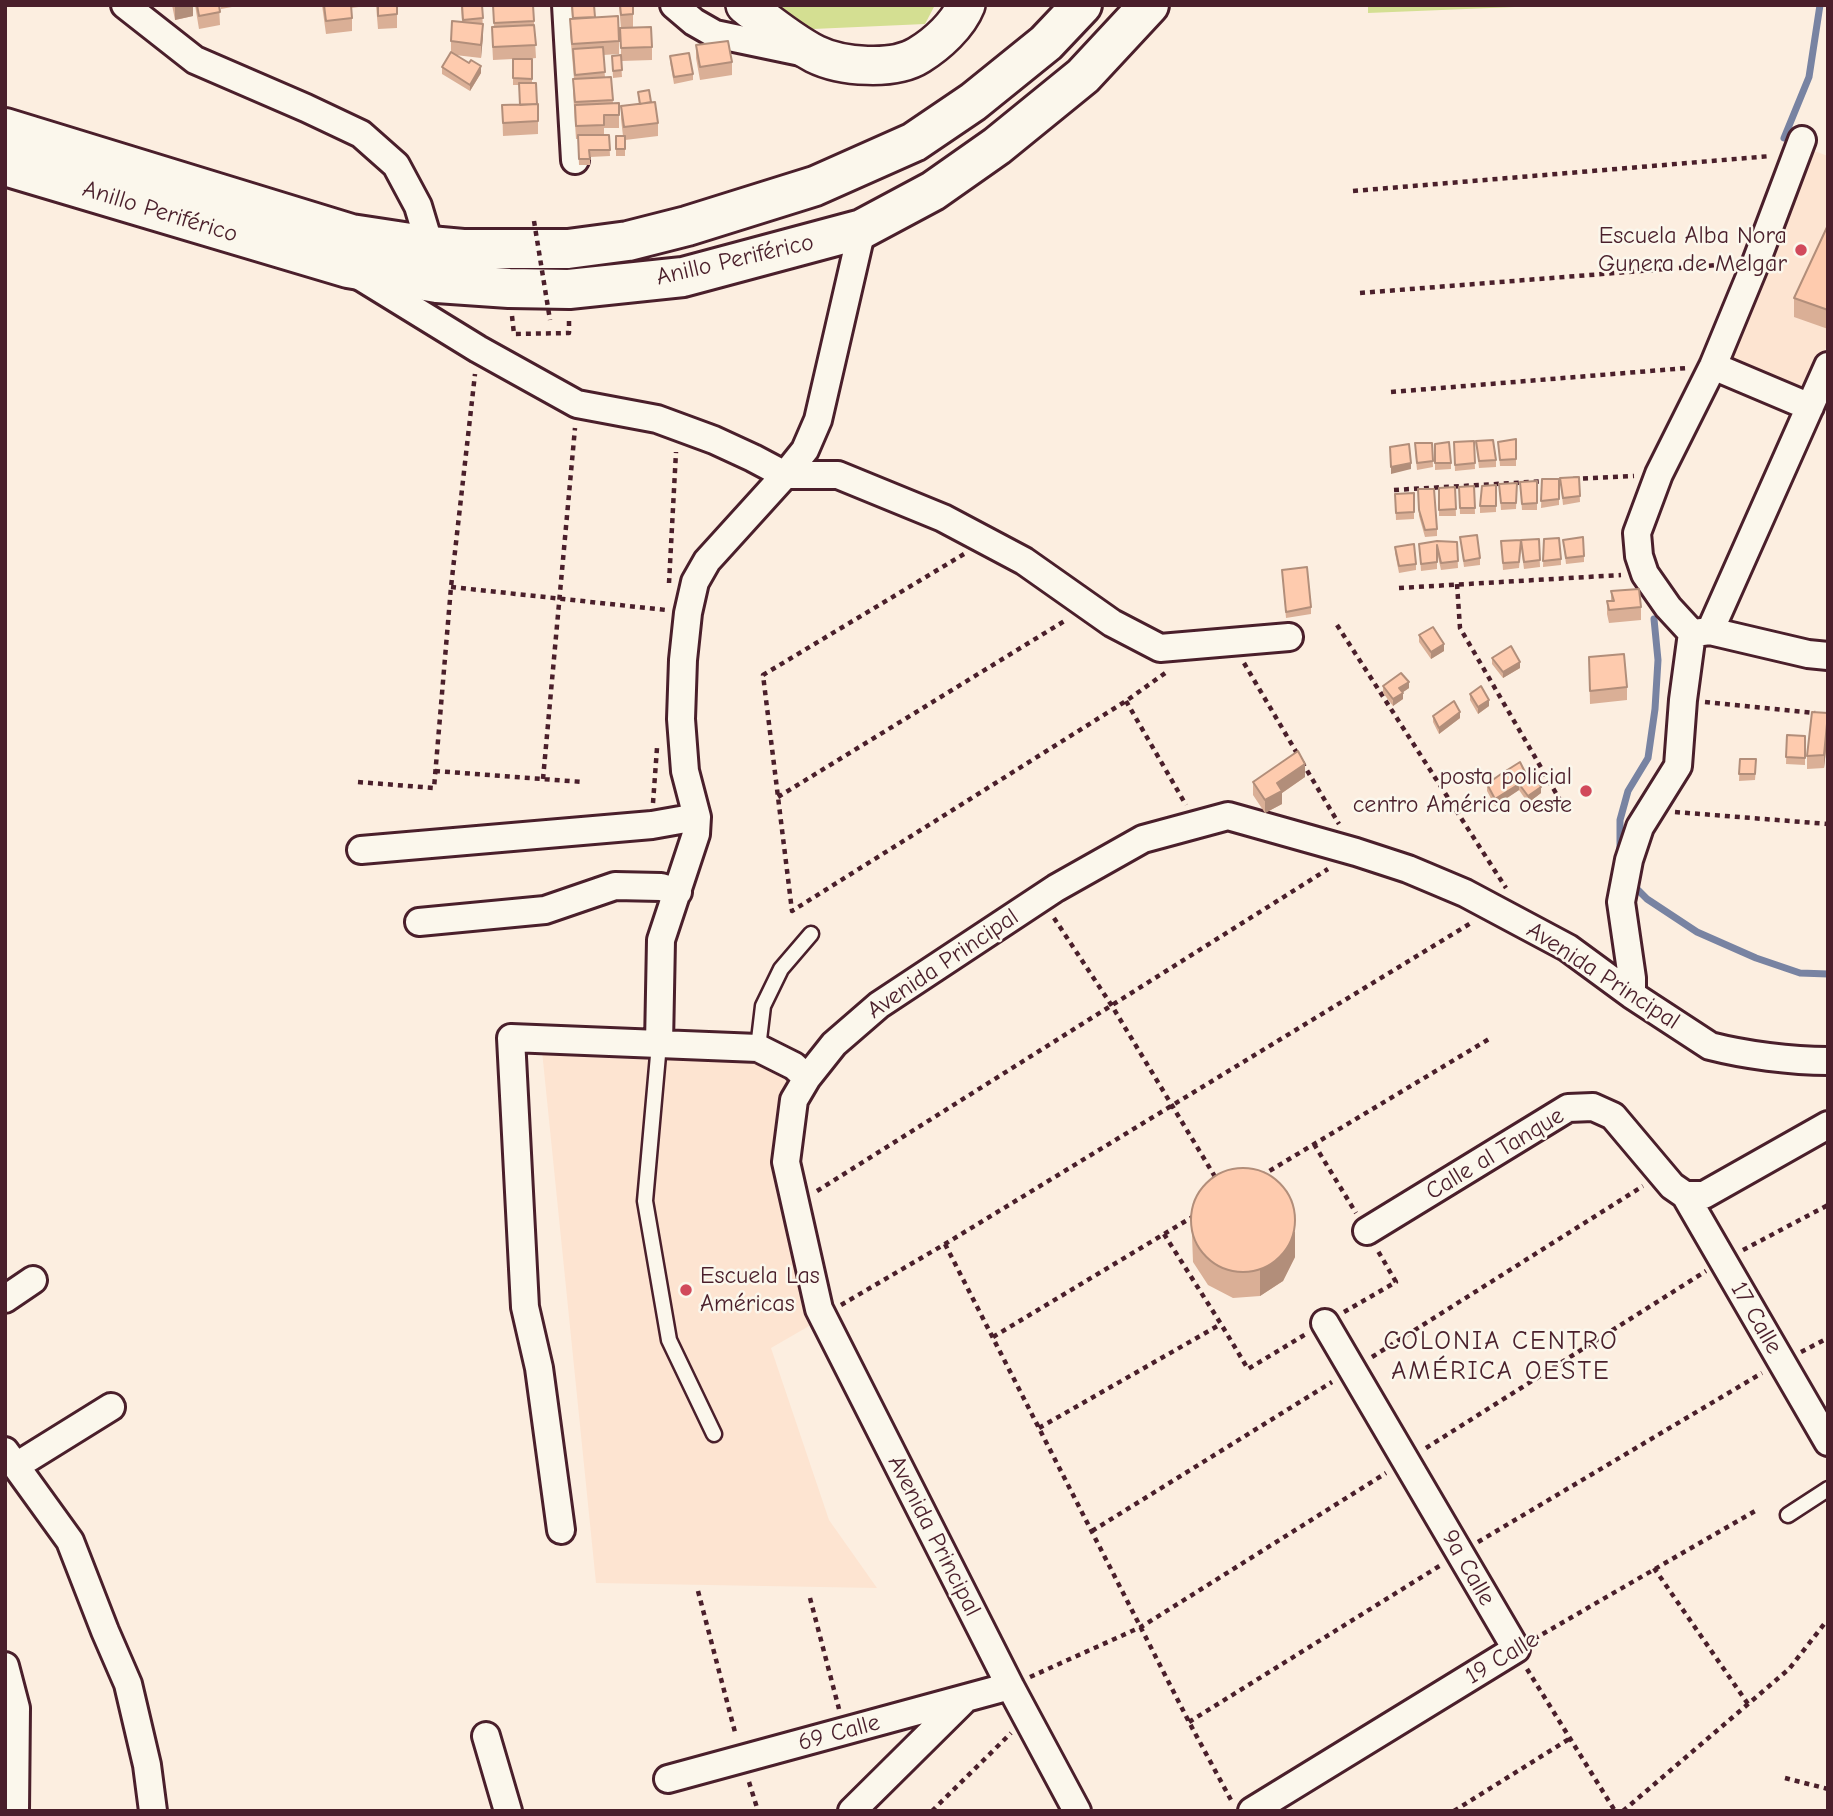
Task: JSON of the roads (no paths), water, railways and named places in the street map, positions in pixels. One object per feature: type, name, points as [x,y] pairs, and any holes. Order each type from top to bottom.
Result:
[{"type":"highway","name":"Anillo Periférico","points":[[5,128],[351,234],[430,246],[568,249],[628,241],[687,226],[816,186],[914,142],[973,102],[1046,43],[1082,5]]},
{"type":"highway","name":"Anillo Periférico","points":[[5,166],[348,268],[437,283],[569,289],[682,277],[862,229],[933,191],[997,146],[1083,76],[1149,5]]},
{"type":"street","points":[[125,5],[195,60],[360,134],[396,165],[418,206],[430,246]]},
{"type":"street","points":[[566,5],[575,160]]},
{"type":"street","points":[[674,5],[694,22],[715,34],[849,64],[891,65],[918,57],[961,18],[966,5]]},
{"type":"street","points":[[745,5],[816,55]]},
{"type":"street","points":[[1799,147],[1713,366],[1659,474],[1637,533],[1639,556],[1645,574],[1668,607],[1701,632],[1828,656]]},
{"type":"street","points":[[659,1044],[661,940],[696,834],[696,817],[685,771],[681,719],[682,660],[695,582],[707,561],[805,450],[818,420],[862,229]]},
{"type":"street","points":[[348,268],[478,349],[578,404],[657,419],[753,457],[785,475],[838,475],[943,517],[1024,561],[1112,623],[1160,648],[1289,637]]},
{"type":"street","points":[[1713,366],[1811,407]]},
{"type":"street","points":[[1632,995],[1621,902],[1629,860],[1640,827],[1678,765],[1684,700],[1701,632],[1811,407],[1828,366]]},
{"type":"street","name":"Avenida Principal","points":[[1077,1811],[1010,1686],[819,1309],[786,1162],[794,1100],[807,1078],[834,1044],[880,1005],[1041,898],[1143,839],[1228,816],[1356,852],[1408,869],[1465,893],[1501,900],[1632,995],[1710,1046],[1797,1060],[1828,1061]]},
{"type":"street","points":[[361,850],[652,825],[696,817]]},
{"type":"street","points":[[419,922],[545,910],[615,886],[660,887],[678,892]]},
{"type":"street","points":[[561,1530],[539,1368],[525,1307],[511,1038],[758,1048],[794,1066],[807,1078]]},
{"type":"street","name":"Calle al Tanque","points":[[1367,1231],[1568,1108],[1593,1107],[1613,1116],[1672,1186],[1685,1195]]},
{"type":"street","points":[[1685,1195],[1704,1195],[1828,1125]]},
{"type":"street","name":"17 Calle","points":[[1685,1195],[1828,1442]]},
{"type":"street","points":[[5,1299],[33,1280]]},
{"type":"street","name":"9a Calle","points":[[1325,1323],[1516,1649]]},
{"type":"street","points":[[111,1407],[11,1459],[70,1541],[128,1684],[147,1765],[153,1811]]},
{"type":"street","name":"19 Calle","points":[[1252,1811],[1516,1649]]},
{"type":"street","points":[[5,1666],[16,1708],[12,1802]]},
{"type":"street","name":"69 Calle","points":[[668,1779],[1010,1686]]},
{"type":"street","points":[[852,1811],[965,1699]]},
{"type":"street","points":[[486,1736],[508,1811]]},
{"type":"lane","points":[[758,1048],[764,1006],[780,968],[811,934]]},
{"type":"lane","points":[[659,1044],[645,1201],[669,1340],[714,1434]]},
{"type":"lane","points":[[1788,1515],[1828,1489]]},
{"type":"waterway","points":[[1784,138],[1809,77],[1820,5]]},
{"type":"waterway","points":[[1620,856],[1620,820],[1628,791],[1648,758],[1658,660],[1654,619]]},
{"type":"waterway","points":[[1632,884],[1647,899],[1697,932],[1756,958],[1800,973],[1828,974]]},
{"type":"place","name":"Escuela Alba Nora Gunera de Melgar","points":[[1801,250]]},
{"type":"place","name":"posta policial centro América oeste","points":[[1586,791]]},
{"type":"place","name":"Escuela Las Américas","points":[[686,1290]]},
{"type":"district","name":"COLONIA CENTRO AMÉRICA OESTE","points":[[1501,1357]]}]
